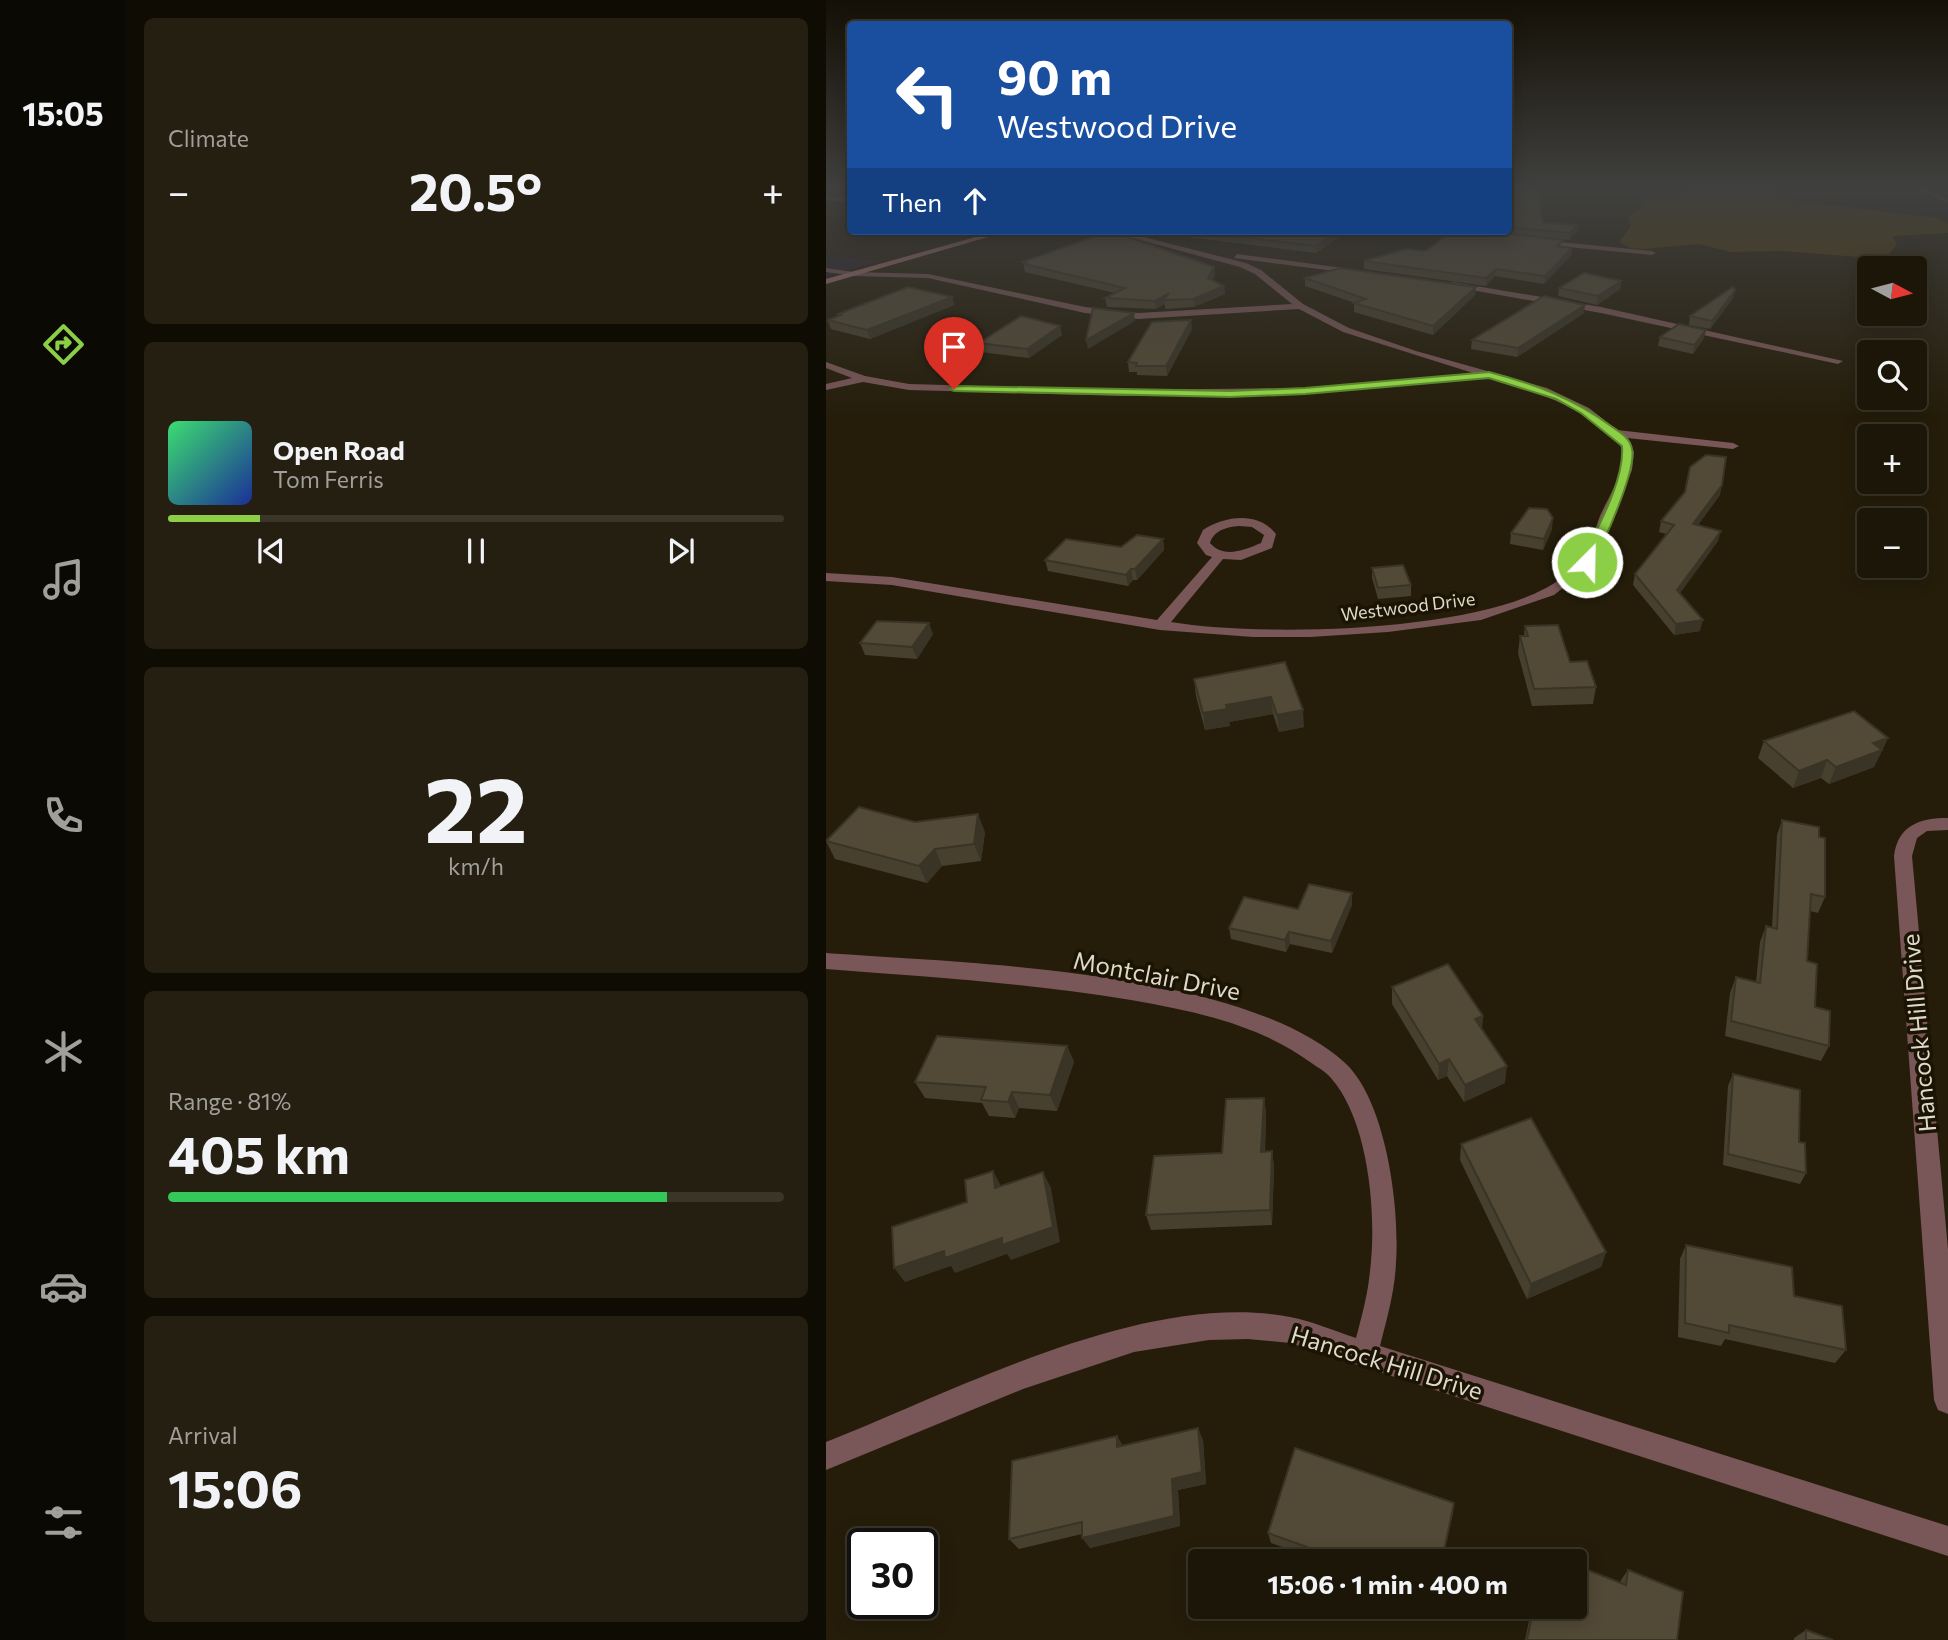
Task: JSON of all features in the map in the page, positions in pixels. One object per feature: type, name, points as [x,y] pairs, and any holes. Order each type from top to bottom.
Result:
[{"type":"main road","points":[[826,282],[891,264]]},
{"type":"street","points":[[911,264],[912,267],[928,276]]},
{"type":"street","name":"Westwood Drive","points":[[826,577],[892,581],[1160,626],[1253,633],[1351,631],[1459,620],[1529,601],[1549,592],[1587,562],[1627,465],[1627,446],[1614,433],[1585,411],[1559,397],[1358,335],[1300,306],[1251,268],[1236,264]]},
{"type":"street","points":[[1293,264],[1372,274]]},
{"type":"street","points":[[854,274],[928,276],[1085,310],[1126,315],[1207,313],[1300,306]]},
{"type":"street","points":[[1447,284],[1601,310],[1838,361]]},
{"type":"street","points":[[826,365],[863,379],[909,387],[1202,394],[1305,391],[1489,375]]},
{"type":"street","points":[[826,387],[863,379]]},
{"type":"street","points":[[1614,433],[1733,446]]},
{"type":"street","points":[[1160,626],[1220,555],[1252,553],[1267,545],[1270,534],[1267,529],[1252,523],[1221,525],[1203,538],[1206,548],[1220,555]]},
{"type":"street","name":"Hancock Hill Drive","points":[[1948,824],[1930,825],[1912,832],[1904,843],[1903,856],[1948,1400]]},
{"type":"street","name":"Montclair Drive","points":[[826,961],[1033,979],[1138,993],[1217,1011],[1280,1031],[1320,1055],[1338,1071],[1358,1105],[1373,1145],[1380,1183],[1385,1220],[1384,1262],[1364,1354]]},
{"type":"street","name":"Hancock Hill Drive","points":[[826,1456],[1058,1361],[1160,1331],[1222,1324],[1253,1325],[1290,1331],[1948,1541]]},
{"type":"lane","points":[[826,270],[854,274]]},
{"type":"shaded area","points":[[826,264],[871,264],[826,276]]},
{"type":"building","points":[[1024,264],[1204,264],[1214,267],[1208,278],[1224,286],[1193,299],[1164,300],[1169,293],[1155,301],[1105,298],[1125,288]]},
{"type":"building","points":[[1382,264],[1557,264],[1545,276],[1496,269],[1486,278]]},
{"type":"building","points":[[1340,268],[1476,287],[1433,326],[1354,303],[1366,299],[1305,278]]},
{"type":"building","points":[[1584,273],[1621,281],[1598,296],[1559,288]]},
{"type":"building","points":[[908,287],[952,297],[867,330],[828,320],[841,315],[838,314]]},
{"type":"building","points":[[1733,287],[1735,290],[1712,321],[1690,316]]},
{"type":"building","points":[[1544,296],[1585,305],[1518,348],[1472,340]]},
{"type":"building","points":[[1093,308],[1134,313],[1086,340]]},
{"type":"building","points":[[1021,316],[1060,326],[1027,349],[979,343]]},
{"type":"building","points":[[1191,320],[1166,366],[1136,366],[1137,363],[1128,362],[1152,322]]},
{"type":"building","points":[[1679,324],[1706,330],[1694,345],[1660,337]]},
{"type":"building","points":[[1706,455],[1726,457],[1722,485],[1693,524],[1721,531],[1677,590],[1703,620],[1676,624],[1635,574],[1674,525],[1661,521],[1685,492],[1690,467]]},
{"type":"building","points":[[1529,508],[1547,509],[1553,518],[1544,539],[1511,533]]},
{"type":"building","points":[[1137,535],[1163,539],[1126,575],[1045,560],[1066,539],[1121,547]]},
{"type":"building","points":[[1403,565],[1411,585],[1378,588],[1372,568]]},
{"type":"building","points":[[877,621],[929,623],[912,647],[860,643]]},
{"type":"building","points":[[1558,625],[1570,662],[1587,661],[1596,687],[1534,689],[1520,636],[1528,636],[1525,626]]},
{"type":"building","points":[[1285,662],[1303,710],[1277,715],[1271,697],[1226,705],[1227,709],[1203,713],[1194,679]]},
{"type":"building","points":[[1854,711],[1888,738],[1873,743],[1882,750],[1836,767],[1827,760],[1799,771],[1764,741]]},
{"type":"building","points":[[859,807],[915,822],[978,814],[974,844],[935,849],[919,866],[826,841]]},
{"type":"building","points":[[1782,820],[1819,827],[1819,837],[1825,838],[1825,897],[1811,894],[1807,961],[1817,964],[1815,1007],[1830,1011],[1829,1046],[1731,1021],[1736,977],[1760,983],[1766,926],[1777,929]]},
{"type":"building","points":[[1309,884],[1352,893],[1331,941],[1289,932],[1285,940],[1229,928],[1244,897],[1298,909]]},
{"type":"building","points":[[1448,964],[1483,1016],[1475,1019],[1507,1066],[1465,1085],[1449,1059],[1439,1064],[1392,987]]},
{"type":"building","points":[[937,1036],[1067,1046],[1050,1095],[1012,1092],[1008,1102],[981,1100],[986,1087],[915,1082]]},
{"type":"building","points":[[1733,1074],[1800,1090],[1799,1142],[1805,1143],[1806,1173],[1728,1154]]},
{"type":"building","points":[[1264,1098],[1261,1152],[1272,1151],[1270,1210],[1146,1215],[1154,1156],[1222,1153],[1226,1099]]},
{"type":"building","points":[[1531,1118],[1606,1252],[1531,1284],[1461,1144]]},
{"type":"building","points":[[993,1171],[995,1188],[1043,1172],[1053,1227],[1002,1245],[1002,1238],[945,1258],[944,1251],[894,1268],[892,1227],[967,1202],[965,1180]]},
{"type":"building","points":[[1686,1245],[1792,1267],[1794,1296],[1842,1306],[1846,1350],[1729,1325],[1729,1333],[1685,1323]]},
{"type":"building","points":[[1198,1428],[1202,1472],[1172,1479],[1174,1516],[1082,1538],[1082,1522],[1009,1539],[1012,1461],[1117,1436],[1117,1447]]},
{"type":"building","points":[[1295,1448],[1454,1503],[1444,1549],[1313,1549],[1268,1533]]},
{"type":"building","points":[[1587,1570],[1626,1585],[1628,1570],[1683,1592],[1677,1640],[1527,1640],[1531,1619],[1587,1619]]},
{"type":"building","points":[[1806,1630],[1833,1640],[1806,1640]]},
{"type":"route","points":[[954,389],[1230,394],[1305,391],[1489,375],[1526,384],[1585,411],[1622,439],[1627,446],[1628,459],[1623,479],[1587,562]]}]
